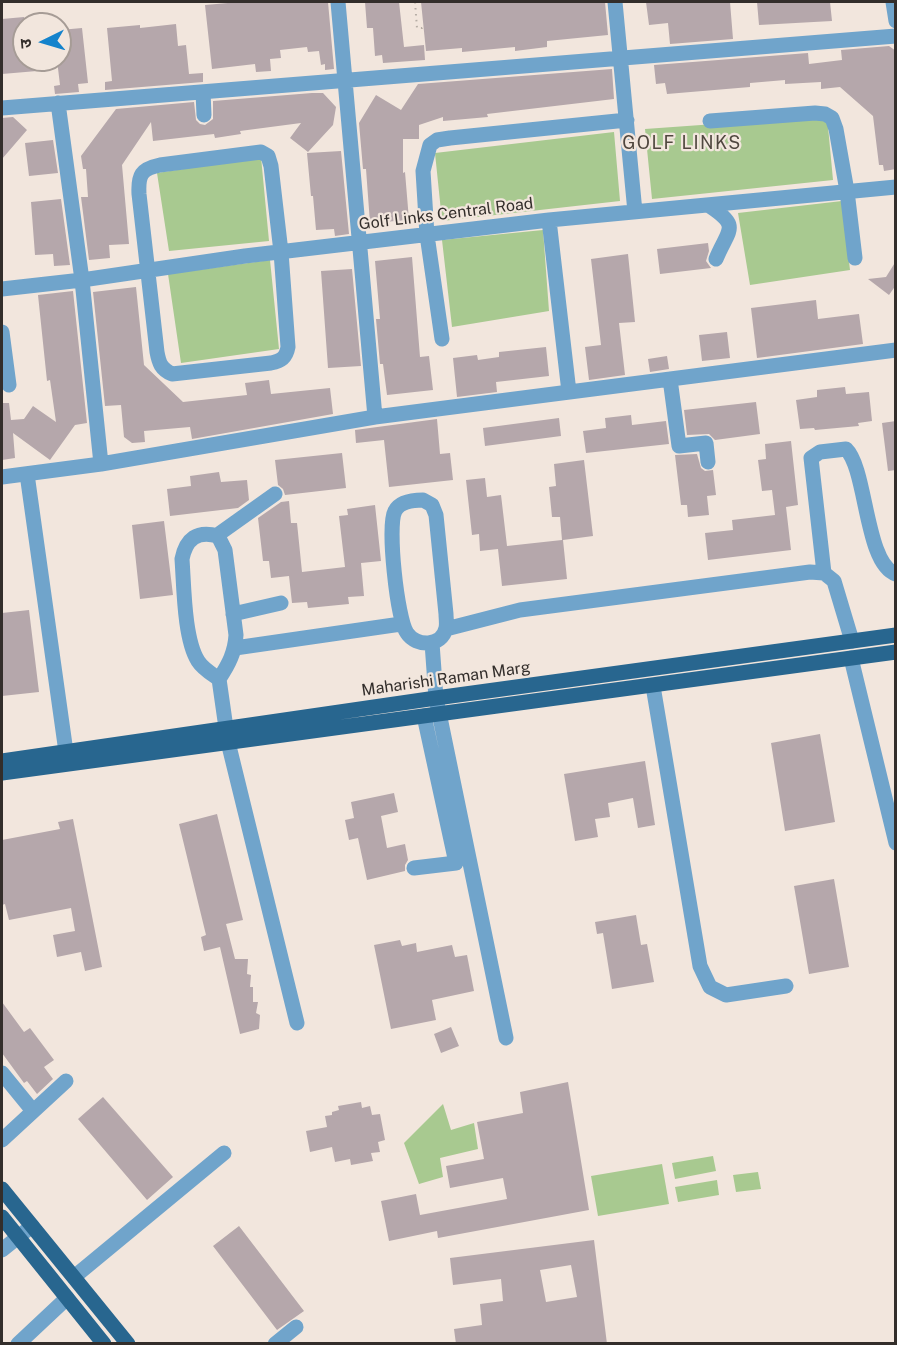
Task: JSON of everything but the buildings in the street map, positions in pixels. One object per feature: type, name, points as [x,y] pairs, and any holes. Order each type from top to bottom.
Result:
[{"type":"main road","name":"Maharishi Raman Marg","points":[[2,773],[227,736],[436,698],[896,635]]},
{"type":"main road","name":"Maharishi Raman Marg","points":[[2,761],[66,752],[424,716],[896,652]]},
{"type":"main road","points":[[2,1189],[128,1344]]},
{"type":"main road","points":[[2,1217],[104,1344]]},
{"type":"street","points":[[338,2],[375,417]]},
{"type":"street","points":[[615,2],[635,212]]},
{"type":"street","points":[[893,2],[896,21]]},
{"type":"street","points":[[2,108],[896,36]]},
{"type":"street","points":[[203,92],[204,115]]},
{"type":"street","points":[[58,103],[82,280],[101,464]]},
{"type":"street","points":[[710,121],[815,113],[825,114],[832,118],[847,191],[855,258]]},
{"type":"street","points":[[442,339],[427,235],[423,171],[430,144],[437,140],[627,120]]},
{"type":"street","points":[[261,152],[268,156],[271,166],[281,252],[288,346],[286,355],[280,361],[271,363],[183,374],[172,374],[164,370],[159,363],[157,352],[139,182],[142,174],[150,167],[160,165],[261,152]]},
{"type":"street","name":"Golf Links Central Road","points":[[2,289],[549,220],[896,187]]},
{"type":"street","points":[[708,205],[726,217],[729,228],[729,237],[716,259]]},
{"type":"street","points":[[549,220],[569,392]]},
{"type":"street","points":[[2,332],[9,385]]},
{"type":"street","points":[[2,477],[101,464],[375,417],[896,350]]},
{"type":"street","points":[[670,379],[679,446],[706,443],[708,462]]},
{"type":"street","points":[[824,573],[811,458],[820,453],[846,448],[851,453],[866,515],[882,561],[886,569],[896,574]]},
{"type":"street","points":[[27,474],[66,752]]},
{"type":"street","points":[[216,536],[275,494]]},
{"type":"street","points":[[423,500],[432,505],[436,515],[446,629],[440,638],[432,643],[424,644],[408,636],[401,624],[392,544],[393,513],[399,506],[412,501],[423,500]]},
{"type":"street","points":[[219,679],[205,668],[193,650],[189,637],[182,559],[188,541],[195,536],[209,534],[216,536],[223,543],[233,614],[235,648],[230,662],[219,679],[227,736],[297,1023]]},
{"type":"street","points":[[446,629],[520,610],[810,572],[824,573],[834,581],[852,641]]},
{"type":"street","points":[[233,614],[281,603]]},
{"type":"street","points":[[235,648],[401,624]]},
{"type":"street","points":[[432,643],[436,698],[506,1038]]},
{"type":"street","points":[[851,658],[896,843]]},
{"type":"street","points":[[653,686],[700,966],[710,987],[726,995],[786,986]]},
{"type":"street","points":[[414,868],[456,863],[424,716]]},
{"type":"street","points":[[2,1072],[33,1111]]},
{"type":"street","points":[[2,1140],[66,1081]]},
{"type":"street","points":[[74,1277],[224,1153]]},
{"type":"street","points":[[2,1250],[32,1226]]},
{"type":"street","points":[[18,1344],[67,1298]]},
{"type":"street","points":[[275,1344],[296,1327]]},
{"type":"path","points":[[415,2],[417,26],[423,25]]},
{"type":"green space","points":[[827,116],[833,180],[652,199],[645,129]]},
{"type":"green space","points":[[614,132],[620,201],[442,221],[435,153]]},
{"type":"green space","points":[[261,157],[269,241],[169,251],[157,173]]},
{"type":"green space","points":[[842,201],[850,270],[750,285],[738,213]]},
{"type":"green space","points":[[543,230],[549,311],[452,327],[442,240]]},
{"type":"green space","points":[[270,260],[279,349],[181,363],[168,274]]},
{"type":"green space","points":[[443,1104],[451,1130],[474,1123],[478,1149],[440,1158],[443,1177],[419,1184],[404,1143]]},
{"type":"green space","points":[[713,1156],[716,1171],[675,1179],[672,1163]]},
{"type":"green space","points":[[662,1164],[669,1204],[598,1216],[591,1176]]},
{"type":"green space","points":[[758,1172],[761,1189],[736,1192],[733,1175]]},
{"type":"green space","points":[[717,1180],[719,1195],[678,1202],[675,1187]]},
{"type":"district","name":"GOLF LINKS","points":[[682,143]]}]
